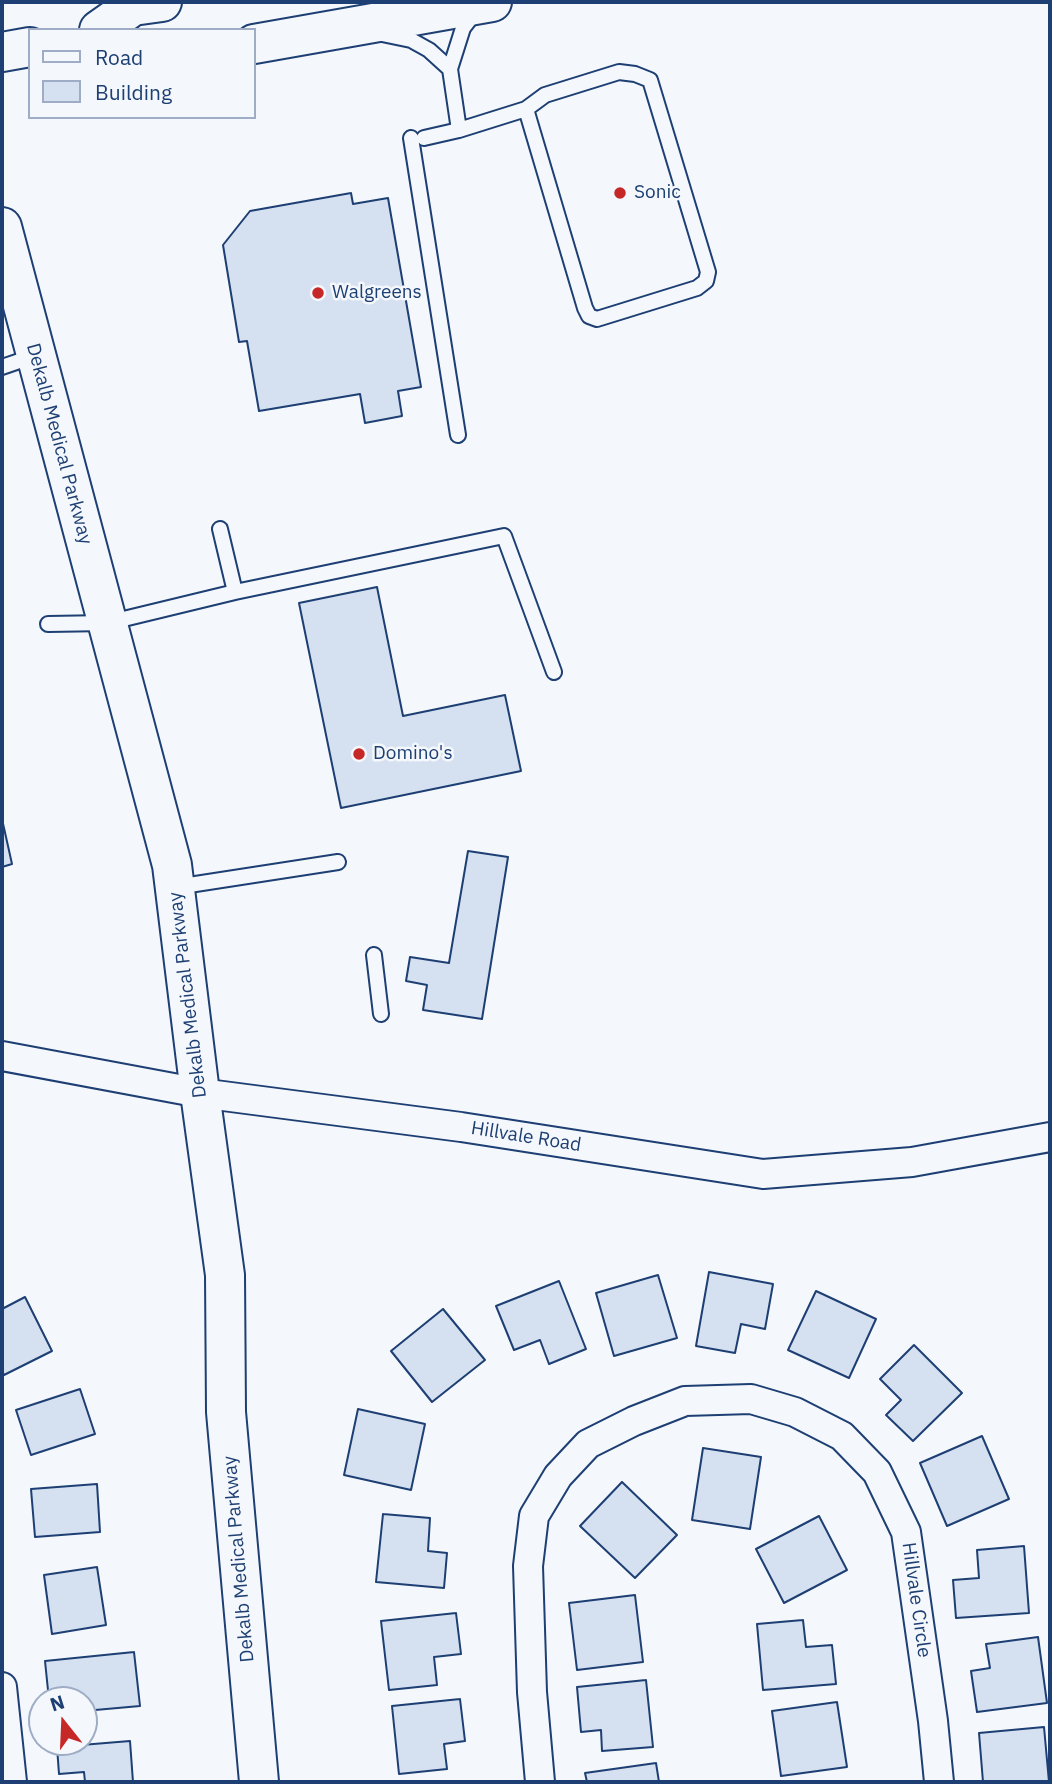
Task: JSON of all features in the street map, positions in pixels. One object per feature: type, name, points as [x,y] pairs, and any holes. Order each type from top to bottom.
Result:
[{"type":"main road","points":[[102,28],[134,6],[162,2]]},
{"type":"main road","points":[[256,44],[486,3]]},
{"type":"main road","points":[[2,52],[28,47]]},
{"type":"main road","name":"Dekalb Medical Parkway","points":[[2,227],[19,361],[107,623],[172,865],[225,1275],[226,1412],[259,1782]]},
{"type":"street","name":"Hillvale Road","points":[[2,1056],[200,1093],[461,1127],[763,1174],[912,1162],[1050,1138]]},
{"type":"street","name":"Hillvale Circle","points":[[540,1782],[531,1692],[528,1566],[534,1516],[558,1476],[589,1444],[634,1421],[685,1401],[751,1399],[795,1412],[842,1436],[877,1472],[906,1532],[939,1782]]},
{"type":"street","points":[[2,1687],[12,1782]]},
{"type":"lane","points":[[459,130],[450,69],[463,28],[486,3]]},
{"type":"lane","points":[[352,27],[411,40],[429,50],[450,69]]},
{"type":"lane","points":[[458,435],[418,138],[459,130],[526,109],[545,95],[619,72],[650,80],[708,272],[706,281],[697,288],[597,319],[589,316],[526,109]]},
{"type":"lane","points":[[220,528],[235,592]]},
{"type":"lane","points":[[48,624],[107,623],[235,592],[504,536],[554,672]]},
{"type":"lane","points":[[175,887],[338,862]]},
{"type":"lane","points":[[374,955],[381,1014]]},
{"type":"building","name":"Walgreens","points":[[351,193],[353,204],[388,198],[421,387],[398,391],[402,416],[365,423],[360,394],[259,411],[247,341],[239,342],[223,245],[250,211]]},
{"type":"building","points":[[377,587],[403,716],[505,695],[521,771],[341,808],[299,603]]},
{"type":"building","points":[[2,819],[12,864],[2,867]]},
{"type":"building","points":[[468,851],[508,857],[482,1019],[423,1010],[427,985],[406,981],[410,957],[449,963]]},
{"type":"building","points":[[709,1272],[773,1284],[765,1329],[741,1324],[735,1353],[696,1346]]},
{"type":"building","points":[[658,1275],[677,1338],[614,1356],[596,1293]]},
{"type":"building","points":[[559,1281],[586,1349],[549,1364],[540,1340],[514,1350],[496,1306]]},
{"type":"building","points":[[816,1291],[876,1319],[849,1378],[788,1350]]},
{"type":"building","points":[[25,1297],[52,1351],[4,1375],[2,1309]]},
{"type":"building","points":[[443,1309],[485,1360],[432,1402],[391,1351]]},
{"type":"building","points":[[914,1345],[962,1393],[913,1441],[886,1415],[901,1400],[880,1379]]},
{"type":"building","points":[[80,1389],[95,1434],[31,1455],[16,1410]]},
{"type":"building","points":[[358,1409],[425,1424],[411,1490],[344,1475]]},
{"type":"building","points":[[982,1436],[1009,1499],[947,1526],[920,1463]]},
{"type":"building","points":[[703,1448],[761,1457],[750,1529],[692,1520]]},
{"type":"building","points":[[622,1482],[677,1535],[635,1578],[580,1526]]},
{"type":"building","points":[[97,1484],[100,1532],[35,1537],[31,1489]]},
{"type":"building","points":[[383,1514],[430,1518],[428,1551],[447,1553],[444,1588],[376,1582]]},
{"type":"building","points":[[819,1516],[847,1570],[784,1603],[756,1549]]},
{"type":"building","points":[[1024,1546],[1029,1613],[956,1618],[953,1580],[979,1578],[977,1550]]},
{"type":"building","points":[[97,1567],[106,1625],[52,1634],[44,1575]]},
{"type":"building","points":[[635,1595],[643,1662],[577,1670],[569,1603]]},
{"type":"building","points":[[456,1613],[461,1654],[434,1657],[437,1685],[389,1690],[381,1621]]},
{"type":"building","points":[[803,1620],[806,1647],[832,1645],[836,1684],[763,1690],[757,1624]]},
{"type":"building","points":[[1038,1637],[1047,1703],[977,1712],[971,1671],[990,1668],[986,1644]]},
{"type":"building","points":[[134,1652],[140,1706],[98,1710],[98,1686],[48,1686],[45,1661]]},
{"type":"building","points":[[646,1680],[653,1747],[602,1751],[601,1730],[581,1732],[577,1687]]},
{"type":"building","points":[[460,1699],[465,1741],[444,1744],[447,1769],[399,1774],[392,1706]]},
{"type":"building","points":[[837,1702],[847,1767],[781,1776],[772,1711]]},
{"type":"building","points":[[1044,1727],[1049,1782],[983,1782],[979,1733]]},
{"type":"building","points":[[130,1741],[133,1782],[85,1782],[84,1772],[59,1774],[58,1756],[98,1756],[98,1744]]},
{"type":"building","points":[[656,1763],[659,1782],[587,1782],[585,1773]]},
{"type":"place","name":"Sonic","points":[[620,193]]},
{"type":"place","name":"Walgreens","points":[[318,293]]},
{"type":"place","name":"Domino's","points":[[359,754]]}]
